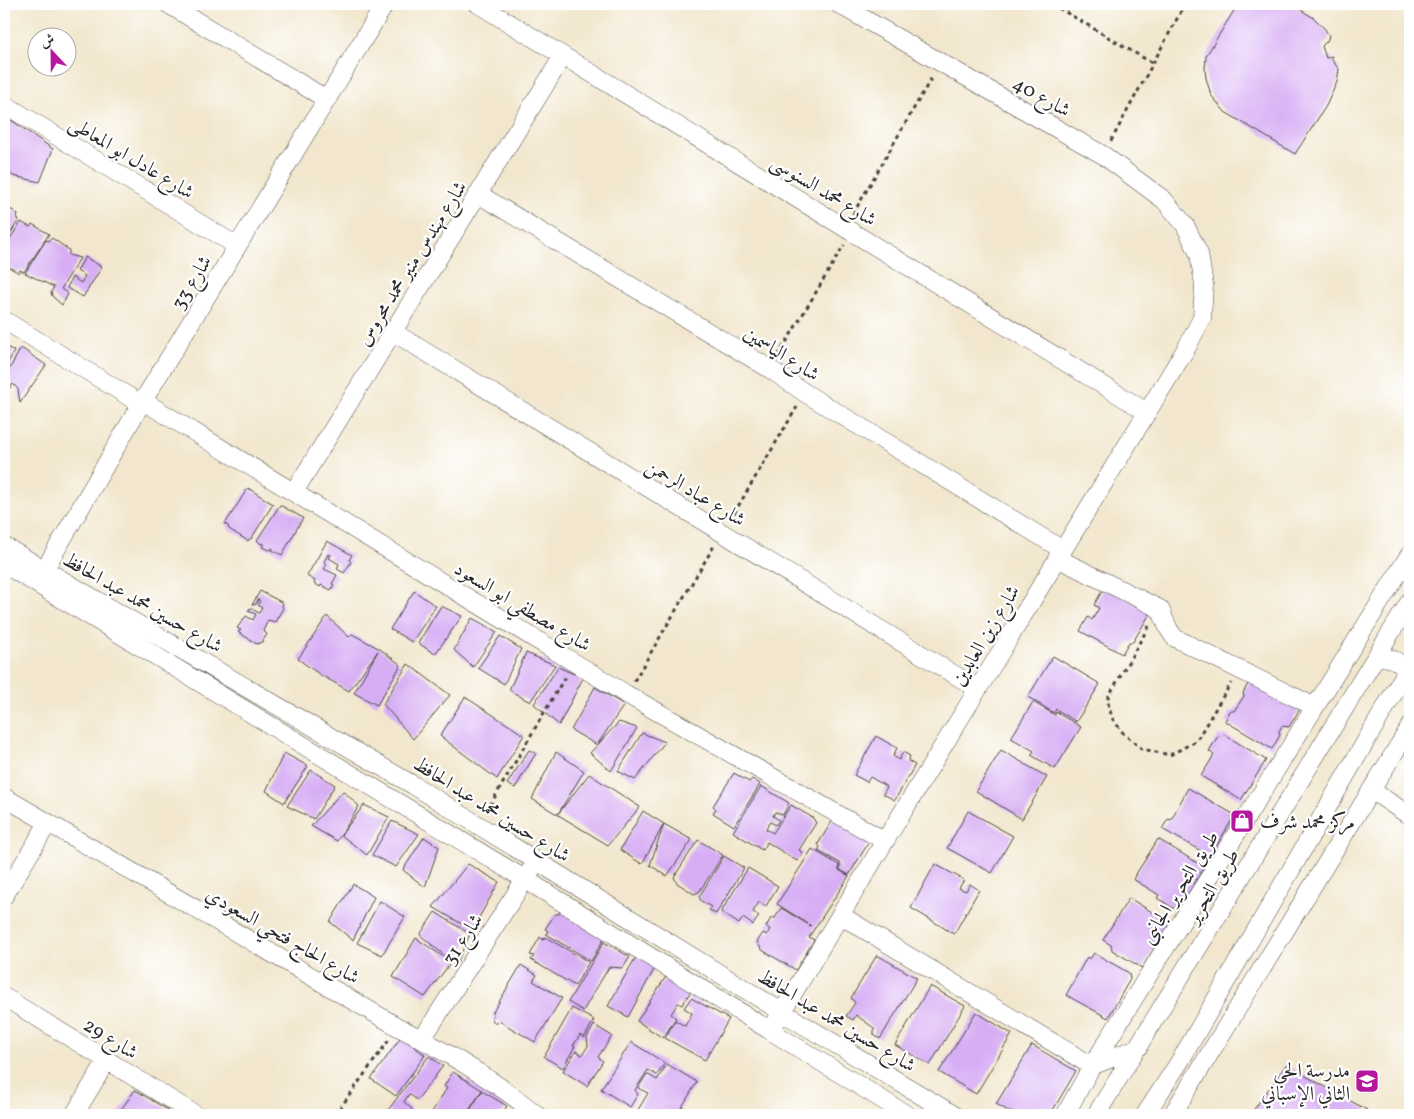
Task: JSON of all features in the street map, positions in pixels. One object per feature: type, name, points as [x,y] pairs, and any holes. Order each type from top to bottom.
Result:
[{"type":"street","name":"شارع 33","points":[[40,576],[142,403],[385,4]]},
{"type":"street","name":"شارع محمد السنوسى","points":[[478,4],[1147,412]]},
{"type":"street","name":"شارع 40","points":[[838,4],[1103,155],[1164,200],[1185,225],[1199,254]]},
{"type":"street","points":[[172,5],[326,99]]},
{"type":"street","name":"شارع مهندس منير محمد محروس","points":[[294,492],[564,56]]},
{"type":"street","name":"شارع عادل ابو المعاطى","points":[[4,104],[237,246]]},
{"type":"street","name":"شارع الياسمين","points":[[478,194],[770,369],[1060,554],[1160,609]]},
{"type":"street","name":"شارع زين العابدين","points":[[771,1030],[1187,348],[1202,318],[1204,286],[1199,254]]},
{"type":"street","name":"شارع مصطفي ابو السعود","points":[[4,320],[294,492],[626,694],[885,841]]},
{"type":"street","name":"شارع عباد الرحمن","points":[[393,332],[978,689]]},
{"type":"street","name":"شارع حسين محمد عبد الحافظ","points":[[4,546],[40,576],[526,880],[907,1115]]},
{"type":"street","name":"طريق التحرير الجانبى","points":[[1065,1115],[1092,1066],[1410,554]]},
{"type":"street","name":"شارع حسين محمد عبد الحافظ","points":[[4,564],[40,576],[396,775],[782,1012],[954,1115]]},
{"type":"street","name":"طريق التحرير","points":[[1096,1115],[1409,608]]},
{"type":"street","points":[[1160,609],[1165,618],[1166,629],[1175,638],[1315,707]]},
{"type":"street","points":[[1145,1115],[1175,1069],[1408,668],[1394,659],[1377,657]]},
{"type":"street","points":[[1176,1110],[1410,727]]},
{"type":"street","points":[[1371,790],[1410,816]]},
{"type":"street","name":"شارع الحاج فتحي السعودي","points":[[4,797],[398,1027],[422,1039],[506,1091],[537,1115]]},
{"type":"street","points":[[4,896],[48,823]]},
{"type":"street","name":"شارع 31","points":[[422,1039],[526,880],[536,861]]},
{"type":"street","points":[[840,915],[1092,1066],[1139,1047]]},
{"type":"street","name":"شارع 29","points":[[4,997],[196,1115]]},
{"type":"street","points":[[74,1115],[107,1060]]},
{"type":"street","points":[[1175,1069],[1176,1110]]},
{"type":"path","points":[[1052,4],[1152,63]]},
{"type":"path","points":[[1103,155],[1185,4]]},
{"type":"path","points":[[770,369],[849,230],[940,62]]},
{"type":"path","points":[[1160,609],[1107,699],[1112,718],[1123,733],[1142,749],[1170,755],[1196,741],[1240,670]]},
{"type":"path","points":[[478,825],[574,662]]},
{"type":"path","points":[[335,1115],[398,1027]]},
{"type":"building","points":[[1238,4],[1291,4],[1314,18],[1329,36],[1322,46],[1326,58],[1332,56],[1332,60],[1339,69],[1337,82],[1326,106],[1295,154],[1225,112],[1211,95],[1206,78],[1206,56]]},
{"type":"building","points":[[8,118],[53,149],[40,182],[13,176],[4,168],[4,125]]},
{"type":"building","points":[[4,205],[18,214],[17,218],[19,219],[4,245]]},
{"type":"building","points":[[21,222],[30,227],[32,224],[49,234],[24,272],[20,270],[19,273],[4,264],[6,261],[4,260],[4,248]]},
{"type":"building","points":[[52,238],[69,250],[69,255],[80,258],[61,289],[68,294],[62,305],[52,296],[51,292],[54,287],[25,273],[46,240],[49,241]]},
{"type":"building","points":[[85,257],[102,267],[83,297],[67,288],[72,277],[81,283],[85,276],[77,271]]},
{"type":"building","points":[[4,345],[14,351],[4,371]]},
{"type":"building","points":[[21,348],[46,365],[20,403],[18,389],[13,384],[8,390],[4,389],[4,379]]},
{"type":"building","points":[[248,488],[273,504],[248,541],[229,529],[225,524]]},
{"type":"building","points":[[280,505],[303,518],[282,555],[272,550],[273,548],[270,550],[262,547],[264,543],[261,544],[257,540]]},
{"type":"building","points":[[327,541],[352,555],[349,560],[351,562],[344,573],[337,569],[339,564],[329,558],[331,555],[328,554],[324,562],[327,564],[324,569],[337,575],[331,590],[321,585],[320,587],[307,576]]},
{"type":"building","points":[[1105,586],[1151,612],[1133,642],[1129,642],[1122,654],[1080,631],[1088,617],[1092,620],[1099,608],[1094,605]]},
{"type":"building","points":[[260,591],[283,603],[283,608],[275,622],[268,620],[263,631],[267,634],[262,642],[257,644],[238,632],[241,630],[237,628],[246,616],[253,620],[256,614],[248,611],[250,608],[259,613],[262,608],[258,605],[260,601],[258,599],[256,604],[252,605]]},
{"type":"building","points":[[414,591],[436,606],[412,642],[390,629]]},
{"type":"building","points":[[441,606],[462,616],[435,654],[418,643]]},
{"type":"building","points":[[327,616],[349,637],[352,634],[380,649],[401,665],[377,705],[354,693],[378,651],[349,691],[319,674],[298,659]]},
{"type":"building","points":[[472,618],[497,632],[473,667],[454,650]]},
{"type":"building","points":[[500,636],[521,649],[504,684],[478,668]]},
{"type":"building","points":[[526,653],[555,665],[530,702],[509,690]]},
{"type":"building","points":[[1053,656],[1100,684],[1076,722],[1056,709],[1054,713],[1028,697]]},
{"type":"building","points":[[408,664],[450,695],[413,739],[383,704]]},
{"type":"building","points":[[558,667],[583,678],[559,725],[534,704]]},
{"type":"building","points":[[1250,680],[1300,709],[1289,727],[1282,726],[1279,731],[1280,735],[1272,749],[1225,721],[1230,711],[1234,711],[1244,696],[1243,693]]},
{"type":"building","points":[[595,687],[624,705],[597,745],[571,730]]},
{"type":"building","points":[[465,697],[524,735],[497,779],[440,736]]},
{"type":"building","points":[[1033,702],[1055,715],[1056,712],[1081,727],[1055,769],[1031,755],[1034,751],[1011,738]]},
{"type":"building","points":[[619,722],[637,728],[611,771],[590,753]]},
{"type":"building","points":[[642,733],[665,742],[635,780],[618,771]]},
{"type":"building","points":[[1225,735],[1266,760],[1241,800],[1201,776],[1214,755],[1209,751],[1218,736]]},
{"type":"building","points":[[876,736],[897,748],[893,756],[899,760],[903,752],[910,756],[908,761],[915,765],[895,800],[883,794],[887,787],[870,777],[867,782],[854,775]]},
{"type":"building","points":[[529,750],[536,753],[515,788],[507,784]]},
{"type":"building","points":[[1001,750],[1047,777],[1022,819],[976,791]]},
{"type":"building","points":[[556,752],[584,771],[558,814],[589,774],[640,807],[608,845],[532,799]]},
{"type":"building","points":[[284,753],[308,766],[284,803],[266,791]]},
{"type":"building","points":[[311,770],[335,785],[314,819],[287,806]]},
{"type":"building","points":[[734,773],[749,782],[752,779],[760,784],[734,826],[713,813],[716,809],[713,806]]},
{"type":"building","points":[[761,786],[789,803],[783,815],[775,812],[773,816],[779,820],[776,825],[770,822],[766,829],[773,833],[791,805],[813,818],[816,823],[799,850],[803,853],[797,861],[767,842],[762,850],[733,832]]},
{"type":"building","points":[[1188,788],[1235,815],[1210,856],[1162,829],[1168,819],[1171,820]]},
{"type":"building","points":[[343,791],[359,806],[337,841],[311,826]]},
{"type":"building","points":[[364,805],[389,817],[367,855],[341,835]]},
{"type":"building","points":[[643,811],[664,824],[642,864],[620,850]]},
{"type":"building","points":[[968,811],[1013,836],[992,873],[947,848]]},
{"type":"building","points":[[834,818],[870,840],[849,875],[840,870],[840,863],[818,851],[820,847],[818,844]]},
{"type":"building","points":[[392,821],[419,834],[396,867],[372,855]]},
{"type":"building","points":[[664,824],[692,840],[667,876],[650,865]]},
{"type":"building","points":[[424,837],[439,847],[425,887],[403,870]]},
{"type":"building","points":[[1158,839],[1204,867],[1178,911],[1157,898],[1159,895],[1133,879]]},
{"type":"building","points":[[698,840],[723,855],[699,892],[694,894],[677,883],[674,877]]},
{"type":"building","points":[[812,849],[839,865],[839,870],[849,876],[809,937],[814,940],[796,970],[762,950],[757,942],[763,933],[767,935],[770,929],[766,927],[771,918],[775,918],[781,908],[811,926],[777,904]]},
{"type":"building","points":[[724,856],[744,868],[716,914],[709,910],[711,907],[701,901],[699,897]]},
{"type":"building","points":[[468,864],[499,882],[472,930],[433,907]]},
{"type":"building","points":[[935,864],[964,880],[959,888],[966,891],[970,884],[979,890],[954,934],[911,908]]},
{"type":"building","points":[[748,868],[778,886],[766,906],[759,902],[753,912],[759,916],[753,925],[743,918],[739,924],[721,912]]},
{"type":"building","points":[[353,884],[374,897],[353,940],[330,922]]},
{"type":"building","points":[[1129,898],[1170,923],[1142,968],[1112,950],[1111,945],[1103,940]]},
{"type":"building","points":[[380,901],[405,917],[382,955],[357,943]]},
{"type":"building","points":[[561,911],[605,937],[591,961],[546,934],[548,931],[545,929],[555,914],[559,914]]},
{"type":"building","points":[[435,912],[470,934],[456,965],[420,935]]},
{"type":"building","points":[[540,937],[543,940],[545,937],[589,962],[575,986],[531,960],[534,956],[530,955]]},
{"type":"building","points":[[416,938],[451,962],[425,997],[393,977]]},
{"type":"building","points":[[604,942],[630,957],[623,968],[609,967],[583,1011],[568,1002]]},
{"type":"building","points":[[1094,953],[1129,973],[1130,979],[1108,1018],[1066,995],[1087,957],[1090,959]]},
{"type":"building","points":[[637,955],[656,966],[628,1017],[608,1006]]},
{"type":"building","points":[[877,955],[917,978],[880,1039],[874,1035],[874,1028],[856,1015],[853,1020],[846,1016],[855,1003],[851,998]]},
{"type":"building","points":[[521,965],[537,975],[533,981],[562,998],[535,1042],[499,1021],[494,1023],[492,1019],[493,1012]]},
{"type":"building","points":[[669,972],[693,988],[682,1005],[678,1003],[671,1014],[676,1018],[663,1038],[637,1021]]},
{"type":"building","points":[[930,986],[965,1006],[930,1065],[895,1045]]},
{"type":"building","points":[[691,998],[729,1019],[705,1060],[665,1038],[675,1020],[685,1026],[692,1013],[684,1008]]},
{"type":"building","points":[[572,1008],[594,1020],[584,1038],[580,1035],[563,1068],[544,1057]]},
{"type":"building","points":[[976,1012],[1012,1034],[976,1094],[939,1072]]},
{"type":"building","points":[[594,1025],[612,1036],[598,1057],[603,1061],[587,1086],[563,1071],[576,1051],[582,1055],[588,1046],[587,1037]]},
{"type":"building","points":[[401,1037],[425,1055],[396,1096],[371,1079]]},
{"type":"building","points":[[631,1042],[665,1063],[657,1075],[648,1070],[635,1090],[638,1094],[630,1107],[601,1089]]},
{"type":"building","points":[[1032,1045],[1076,1071],[1050,1115],[1016,1115],[996,1104]]},
{"type":"building","points":[[429,1056],[443,1066],[417,1100],[409,1094],[404,1102],[412,1109],[408,1115],[394,1115],[388,1110]]},
{"type":"building","points":[[667,1064],[697,1082],[677,1115],[647,1115],[638,1110],[648,1093],[638,1088],[647,1074],[657,1080]]},
{"type":"building","points":[[1286,1065],[1367,1110],[1362,1115],[1250,1115]]},
{"type":"building","points":[[453,1072],[482,1090],[466,1115],[430,1115],[447,1088],[444,1086]]},
{"type":"building","points":[[135,1090],[168,1110],[165,1115],[117,1115]]},
{"type":"building","points":[[482,1091],[507,1106],[501,1115],[467,1115]]},
{"type":"place","name":"مركز محمد شرف","points":[[1242,821]]},
{"type":"place","name":"مدرسة الحي الثاني الإسباني","points":[[1367,1081]]}]
